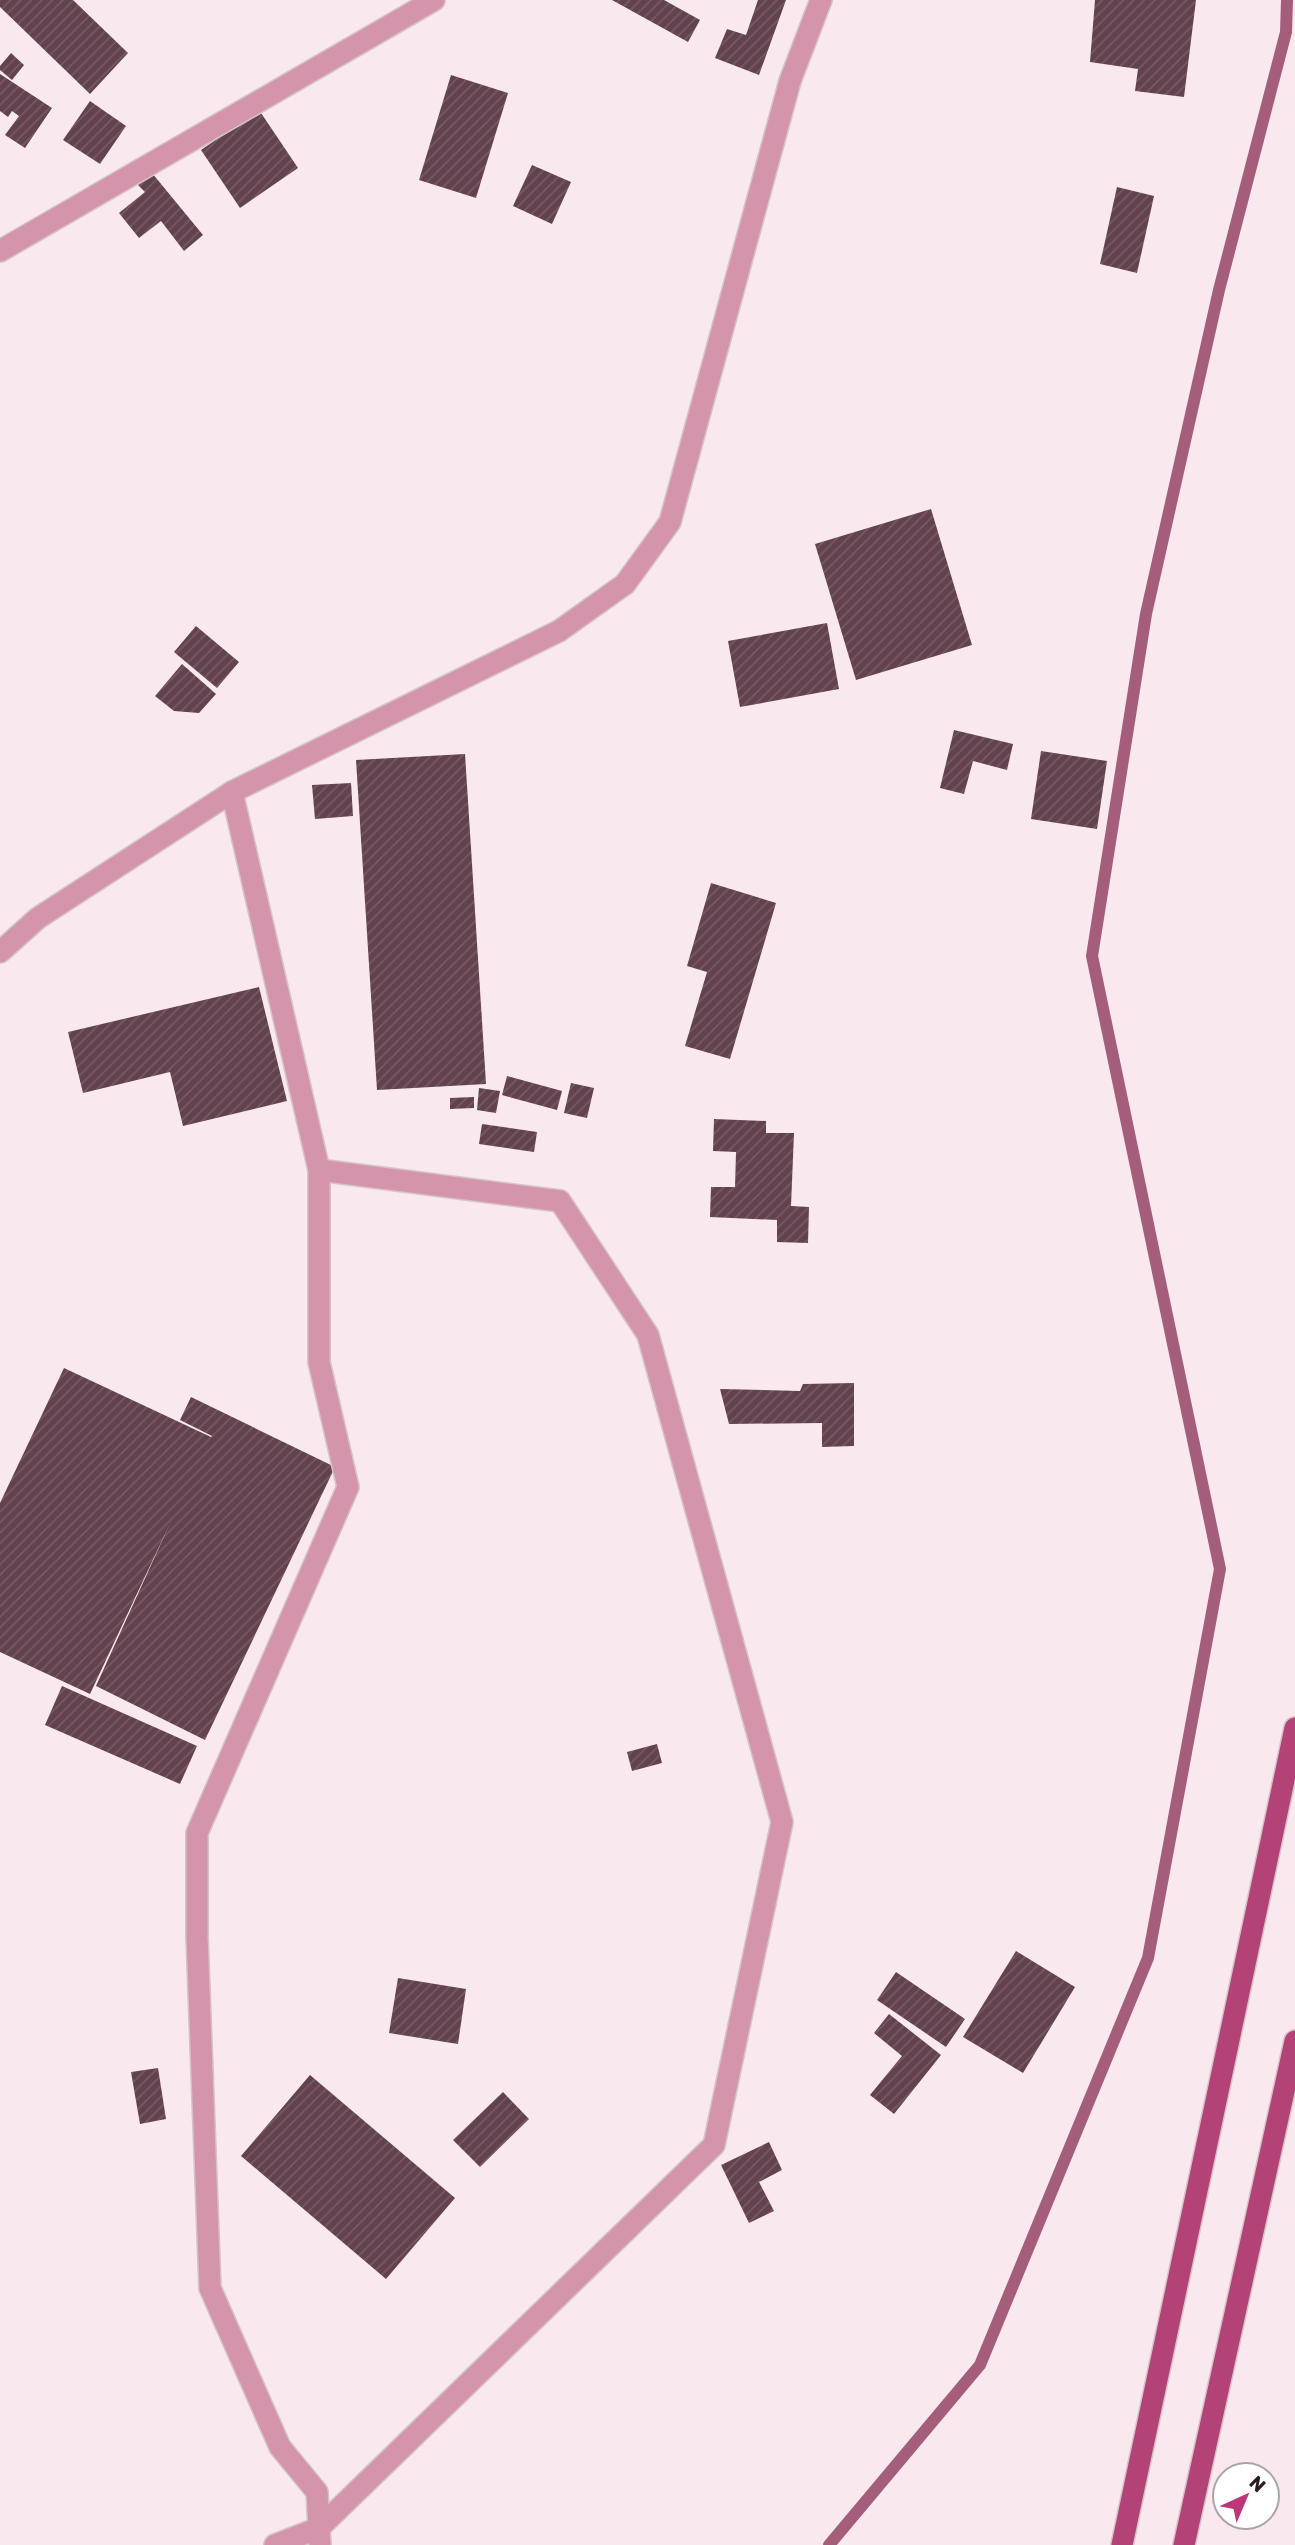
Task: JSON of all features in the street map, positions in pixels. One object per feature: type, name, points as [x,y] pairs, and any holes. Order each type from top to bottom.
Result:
[{"type":"main road","points":[[1122,2545],[1295,1728]]},
{"type":"main road","points":[[1184,2545],[1295,2041]]},
{"type":"street","points":[[0,251],[434,0]]},
{"type":"street","points":[[0,952],[38,918],[232,792],[559,631],[625,584],[670,522],[790,81],[821,0]]},
{"type":"street","points":[[232,792],[319,1170],[319,1362],[348,1487],[197,1833],[197,1936],[210,2288],[280,2447],[317,2492],[320,2536]]},
{"type":"street","points":[[275,2545],[320,2536],[714,2145],[782,1822],[648,1335],[560,1201],[319,1170]]},
{"type":"building","points":[[0,0],[73,0],[128,53],[90,94],[0,7]]},
{"type":"building","points":[[612,0],[664,0],[700,20],[688,42]]},
{"type":"building","points":[[758,0],[786,0],[759,75],[715,58],[727,29],[746,35]]},
{"type":"building","points":[[1095,0],[1196,0],[1184,97],[1135,91],[1138,69],[1090,62]]},
{"type":"building","points":[[11,53],[24,65],[12,80],[0,70],[0,66]]},
{"type":"building","points":[[0,74],[52,108],[25,148],[5,135],[19,116],[12,111],[8,117],[0,111]]},
{"type":"building","points":[[451,75],[508,93],[476,198],[419,180]]},
{"type":"building","points":[[90,101],[126,126],[100,164],[63,140]]},
{"type":"building","points":[[259,110],[298,168],[240,208],[201,150]]},
{"type":"building","points":[[532,165],[571,182],[552,224],[513,206]]},
{"type":"building","points":[[152,173],[203,235],[184,251],[161,221],[139,238],[119,213],[145,192],[138,185]]},
{"type":"building","points":[[1117,187],[1154,196],[1137,273],[1100,264]]},
{"type":"building","points":[[931,509],[972,645],[856,680],[815,544]]},
{"type":"building","points":[[827,623],[839,689],[740,707],[728,641]]},
{"type":"building","points":[[196,626],[239,662],[217,688],[174,652]]},
{"type":"building","points":[[182,664],[216,694],[199,713],[174,711],[155,696]]},
{"type":"building","points":[[954,730],[1013,744],[1007,770],[973,761],[964,794],[940,788]]},
{"type":"building","points":[[1041,751],[1107,761],[1097,829],[1031,819]]},
{"type":"building","points":[[465,754],[486,1084],[377,1090],[356,760]]},
{"type":"building","points":[[351,783],[353,816],[315,819],[312,785]]},
{"type":"building","points":[[711,883],[776,903],[730,1059],[685,1046],[707,972],[687,966]]},
{"type":"building","points":[[259,987],[287,1101],[183,1126],[170,1072],[83,1093],[68,1032]]},
{"type":"building","points":[[507,1076],[562,1091],[557,1110],[502,1095]]},
{"type":"building","points":[[571,1083],[594,1088],[587,1118],[564,1113]]},
{"type":"building","points":[[479,1088],[500,1091],[496,1113],[477,1110]]},
{"type":"building","points":[[474,1097],[474,1108],[450,1109],[450,1098]]},
{"type":"building","points":[[714,1119],[766,1121],[766,1133],[794,1133],[791,1206],[809,1207],[808,1243],[777,1242],[777,1220],[710,1217],[711,1187],[735,1187],[736,1152],[713,1151]]},
{"type":"building","points":[[482,1124],[537,1132],[534,1152],[479,1144]]},
{"type":"building","points":[[64,1368],[211,1437],[180,1420],[191,1397],[335,1467],[205,1740],[96,1686],[172,1519],[90,1694],[0,1652],[0,1503]]},
{"type":"building","points":[[854,1383],[854,1446],[822,1447],[822,1423],[729,1424],[720,1389],[800,1391],[803,1384]]},
{"type":"building","points":[[62,1686],[197,1746],[180,1784],[45,1725]]},
{"type":"building","points":[[657,1744],[662,1763],[632,1771],[627,1752]]},
{"type":"building","points":[[1016,1951],[1075,1987],[1023,2073],[963,2037]]},
{"type":"building","points":[[896,1972],[965,2019],[946,2047],[877,2000]]},
{"type":"building","points":[[398,1978],[466,1989],[458,2044],[389,2033]]},
{"type":"building","points":[[889,2014],[941,2055],[894,2114],[870,2095],[902,2056],[874,2033]]},
{"type":"building","points":[[158,2068],[166,2119],[140,2124],[131,2072]]},
{"type":"building","points":[[310,2075],[455,2198],[386,2279],[241,2156]]},
{"type":"building","points":[[503,2092],[529,2119],[480,2167],[453,2140]]},
{"type":"building","points":[[769,2142],[782,2170],[759,2182],[774,2211],[749,2223],[721,2165]]},
{"type":"waterway","points":[[829,2545],[980,2365],[1148,1958],[1220,1569],[1092,956],[1146,614],[1219,290],[1286,32],[1287,0]]}]
